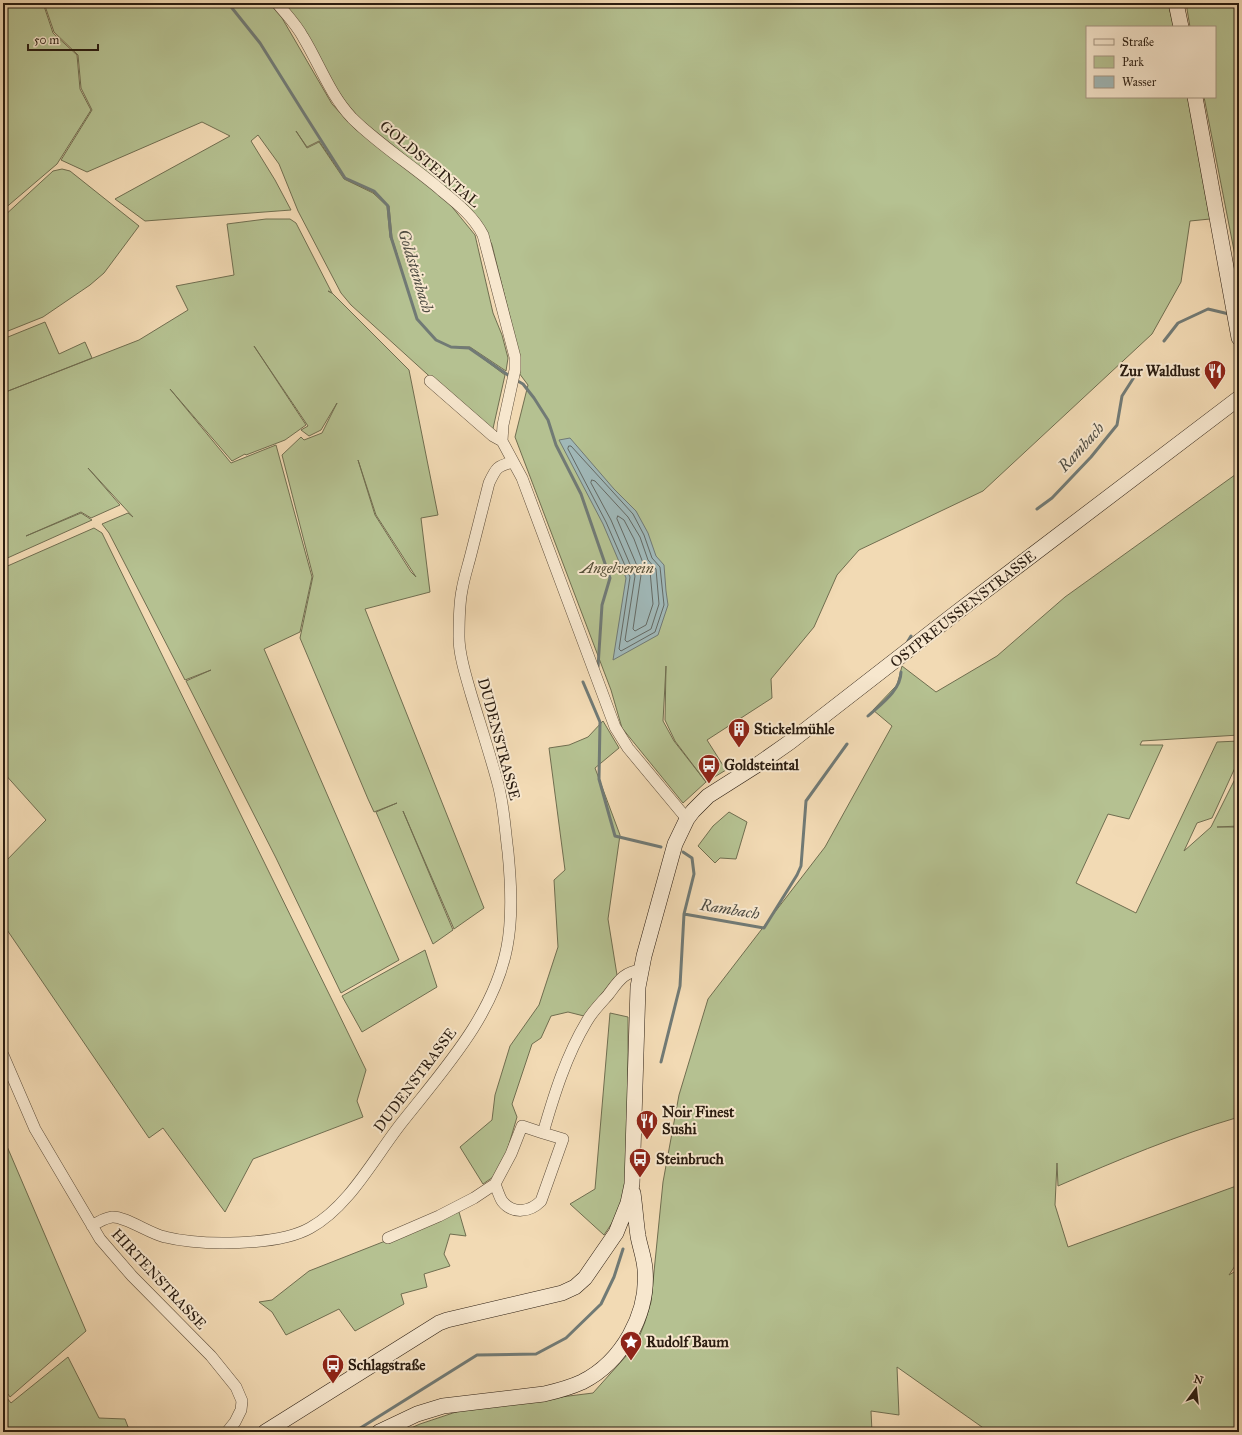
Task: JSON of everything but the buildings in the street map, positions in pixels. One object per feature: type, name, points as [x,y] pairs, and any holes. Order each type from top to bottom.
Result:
[{"type":"main road","points":[[1176,3],[1181,26]]},
{"type":"main road","points":[[1195,98],[1238,330]]},
{"type":"main road","name":"OSTPREUSSENSTRASSE","points":[[632,1184],[637,1006],[641,970],[672,854],[680,833],[693,811],[708,796],[790,742],[956,613],[1239,398]]},
{"type":"main road","points":[[265,1432],[439,1323],[562,1293],[575,1287],[585,1278],[616,1233],[628,1203],[632,1184]]},
{"type":"main road","points":[[379,1432],[402,1420],[430,1409],[460,1403],[544,1394],[558,1391],[583,1382],[606,1365],[622,1347],[632,1331],[639,1314],[646,1280],[643,1254],[638,1236],[632,1184]]},
{"type":"main road","points":[[616,1233],[627,1232],[638,1236]]},
{"type":"street","name":"GOLDSTEINTAL","points":[[277,3],[304,37],[329,84],[351,117],[456,202],[479,227],[487,247],[515,357],[515,370],[503,426],[502,441]]},
{"type":"street","points":[[430,381],[492,436],[502,441],[522,478],[615,727],[628,748],[687,819]]},
{"type":"street","name":"DUDENSTRASSE","points":[[92,1226],[105,1219],[118,1217],[154,1234],[188,1241],[254,1242],[295,1235],[313,1227],[336,1208],[350,1193],[383,1147],[462,1047],[484,1008],[497,981],[507,948],[510,920],[510,875],[499,787],[465,672],[459,640],[461,591],[489,483],[495,470],[502,465],[513,462]]},
{"type":"street","points":[[543,1133],[555,1092],[571,1052],[587,1020],[624,975],[633,971],[641,970]]},
{"type":"street","name":"HIRTENSTRASSE","points":[[3,1055],[35,1129],[100,1239],[132,1276],[211,1356],[236,1387],[242,1401],[241,1410],[235,1422],[227,1432]]},
{"type":"street","points":[[388,1238],[439,1216],[474,1198],[495,1184],[511,1154],[522,1126],[563,1139],[541,1201],[532,1208],[522,1211],[511,1208],[503,1202],[495,1184]]},
{"type":"green space","points":[[3,3],[43,3],[53,33],[77,55],[80,89],[91,110],[57,164],[3,210]]},
{"type":"green space","points":[[44,3],[269,3],[282,18],[332,104],[355,129],[414,173],[448,202],[475,235],[493,313],[502,335],[508,358],[506,371],[470,347],[459,347],[469,348],[505,375],[492,433],[351,305],[341,293],[298,211],[279,164],[258,135],[251,141],[275,180],[291,210],[145,221],[115,199],[230,136],[202,122],[87,172],[61,160],[92,110],[81,88],[78,55],[54,32]],"holes":[[[296,131],[307,147],[319,141],[345,179],[373,192],[389,206],[392,238],[397,254],[390,237],[387,206],[373,193],[344,179],[319,142],[307,148]]]},
{"type":"green space","name":"Angelverein","points":[[284,3],[1168,3],[1174,26],[1086,26],[1086,98],[1188,98],[1210,219],[1190,221],[1181,282],[1152,334],[983,491],[859,550],[837,575],[814,627],[771,679],[772,698],[707,740],[726,770],[706,782],[683,803],[622,728],[611,690],[515,437],[528,385],[519,373],[518,350],[492,245],[484,227],[436,180],[359,118],[333,83]],"holes":[[[666,666],[665,720],[675,741],[706,782],[674,741],[663,721]]]},
{"type":"green space","points":[[1186,3],[1239,3],[1239,276],[1204,98],[1216,98],[1216,26],[1190,26]]},
{"type":"green space","points":[[62,169],[70,171],[139,226],[104,273],[90,285],[43,317],[3,333],[3,264],[7,268],[3,261],[3,217],[53,171]]},
{"type":"green space","points":[[266,219],[290,219],[296,223],[332,293],[409,370],[438,515],[421,518],[430,592],[365,609],[484,908],[454,929],[403,811],[453,930],[433,944],[376,812],[397,803],[374,812],[300,638],[313,576],[282,455],[301,437],[304,440],[322,433],[337,403],[321,430],[309,436],[301,430],[308,426],[254,346],[306,425],[285,440],[246,455],[245,454],[232,461],[170,389],[231,463],[276,445],[312,577],[300,632],[264,649],[399,960],[341,993],[276,858],[186,681],[211,670],[185,680],[109,533],[102,524],[128,513],[133,517],[88,468],[120,505],[91,518],[81,512],[26,536],[81,513],[92,520],[3,560],[3,393],[139,340],[188,310],[176,286],[234,275],[227,224]],"holes":[[[358,460],[376,515],[416,577],[411,572],[375,515]]]},
{"type":"green space","points":[[45,322],[59,354],[85,342],[92,358],[3,393],[3,339]]},
{"type":"green space","points":[[1239,472],[1239,735],[1142,741],[1140,745],[1163,745],[1129,819],[1108,814],[1076,883],[1136,913],[1217,742],[1239,741],[1239,759],[1212,818],[1197,823],[1184,851],[1211,827],[1239,771],[1239,826],[1217,827],[1239,827],[1239,1117],[1125,1157],[1058,1186],[1057,1163],[1055,1205],[1068,1247],[1239,1185],[1239,1260],[1229,1275],[1239,1269],[1239,1432],[989,1432],[897,1367],[899,1415],[871,1411],[872,1432],[402,1432],[420,1424],[465,1409],[593,1393],[636,1345],[651,1302],[663,1182],[679,1095],[708,999],[825,847],[892,726],[873,710],[897,685],[902,666],[936,692],[997,656],[1065,597]]},
{"type":"green space","points":[[94,528],[102,533],[366,1070],[357,1101],[363,1117],[253,1159],[225,1212],[163,1128],[149,1138],[3,924],[3,864],[46,820],[3,772],[3,568]]},
{"type":"green space","points":[[603,721],[619,748],[595,768],[620,835],[608,919],[617,975],[584,1016],[568,1012],[551,1016],[541,1038],[532,1044],[512,1104],[517,1117],[507,1151],[493,1177],[483,1184],[460,1147],[492,1120],[495,1095],[510,1046],[539,1005],[558,947],[554,880],[565,870],[549,748],[569,745],[588,737]]},
{"type":"green space","points":[[729,812],[747,822],[736,859],[720,858],[715,863],[698,846],[713,826]]},
{"type":"green space","points":[[425,950],[437,987],[362,1032],[342,996]]},
{"type":"green space","points":[[610,1013],[628,1017],[628,1169],[624,1195],[618,1214],[604,1235],[570,1204],[595,1189]]},
{"type":"green space","points":[[3,1137],[86,1331],[10,1397],[3,1387]]},
{"type":"green space","points":[[459,1212],[466,1236],[450,1234],[444,1254],[450,1266],[424,1274],[427,1287],[401,1294],[404,1304],[355,1331],[339,1309],[286,1335],[272,1312],[259,1302],[272,1300],[309,1271]]},
{"type":"green space","points":[[68,1357],[99,1418],[125,1419],[130,1432],[3,1432],[3,1393],[11,1403]]},
{"type":"water","points":[[570,438],[614,489],[636,511],[648,533],[656,556],[664,565],[668,605],[658,635],[613,660],[626,578],[603,524],[559,440]]},
{"type":"waterway","name":"Goldsteinbach","points":[[228,3],[260,43],[345,178],[374,191],[388,206],[391,237],[417,319],[436,340],[451,347],[469,348],[511,377]]},
{"type":"waterway","name":"Rambach","points":[[1164,341],[1178,323],[1208,309],[1229,314]]},
{"type":"waterway","name":"Rambach","points":[[1037,509],[1052,498],[1091,457],[1117,425],[1122,396],[1138,371]]},
{"type":"waterway","name":"Goldsteinbach","points":[[516,380],[523,384],[548,420],[556,445],[581,494],[610,578],[602,605],[598,667]]},
{"type":"waterway","name":"Rambach","points":[[908,641],[911,636]]},
{"type":"waterway","name":"Rambach","points":[[868,716],[894,691],[898,685],[901,672]]},
{"type":"waterway","name":"Goldsteinbach","points":[[583,682],[600,722],[599,779],[615,836],[661,847]]},
{"type":"waterway","name":"Rambach","points":[[684,914],[764,928],[801,866],[806,801],[847,744]]},
{"type":"waterway","name":"Rambach","points":[[661,1062],[680,986],[684,914],[694,874],[692,858],[683,852]]},
{"type":"waterway","name":"Rambach","points":[[354,1432],[477,1355],[536,1354],[566,1338],[601,1304],[614,1277],[623,1249]]},
{"type":"place","name":"Zur Waldlust","points":[[1215,390]]},
{"type":"place","name":"Stickelmühle","points":[[739,748]]},
{"type":"place","name":"Goldsteintal","points":[[709,784]]},
{"type":"place","name":"Noir Finest Sushi","points":[[647,1140]]},
{"type":"place","name":"Steinbruch","points":[[640,1178]]},
{"type":"place","name":"Rudolf Baum","points":[[631,1362]]},
{"type":"place","name":"Schlagstraße","points":[[333,1384]]}]
